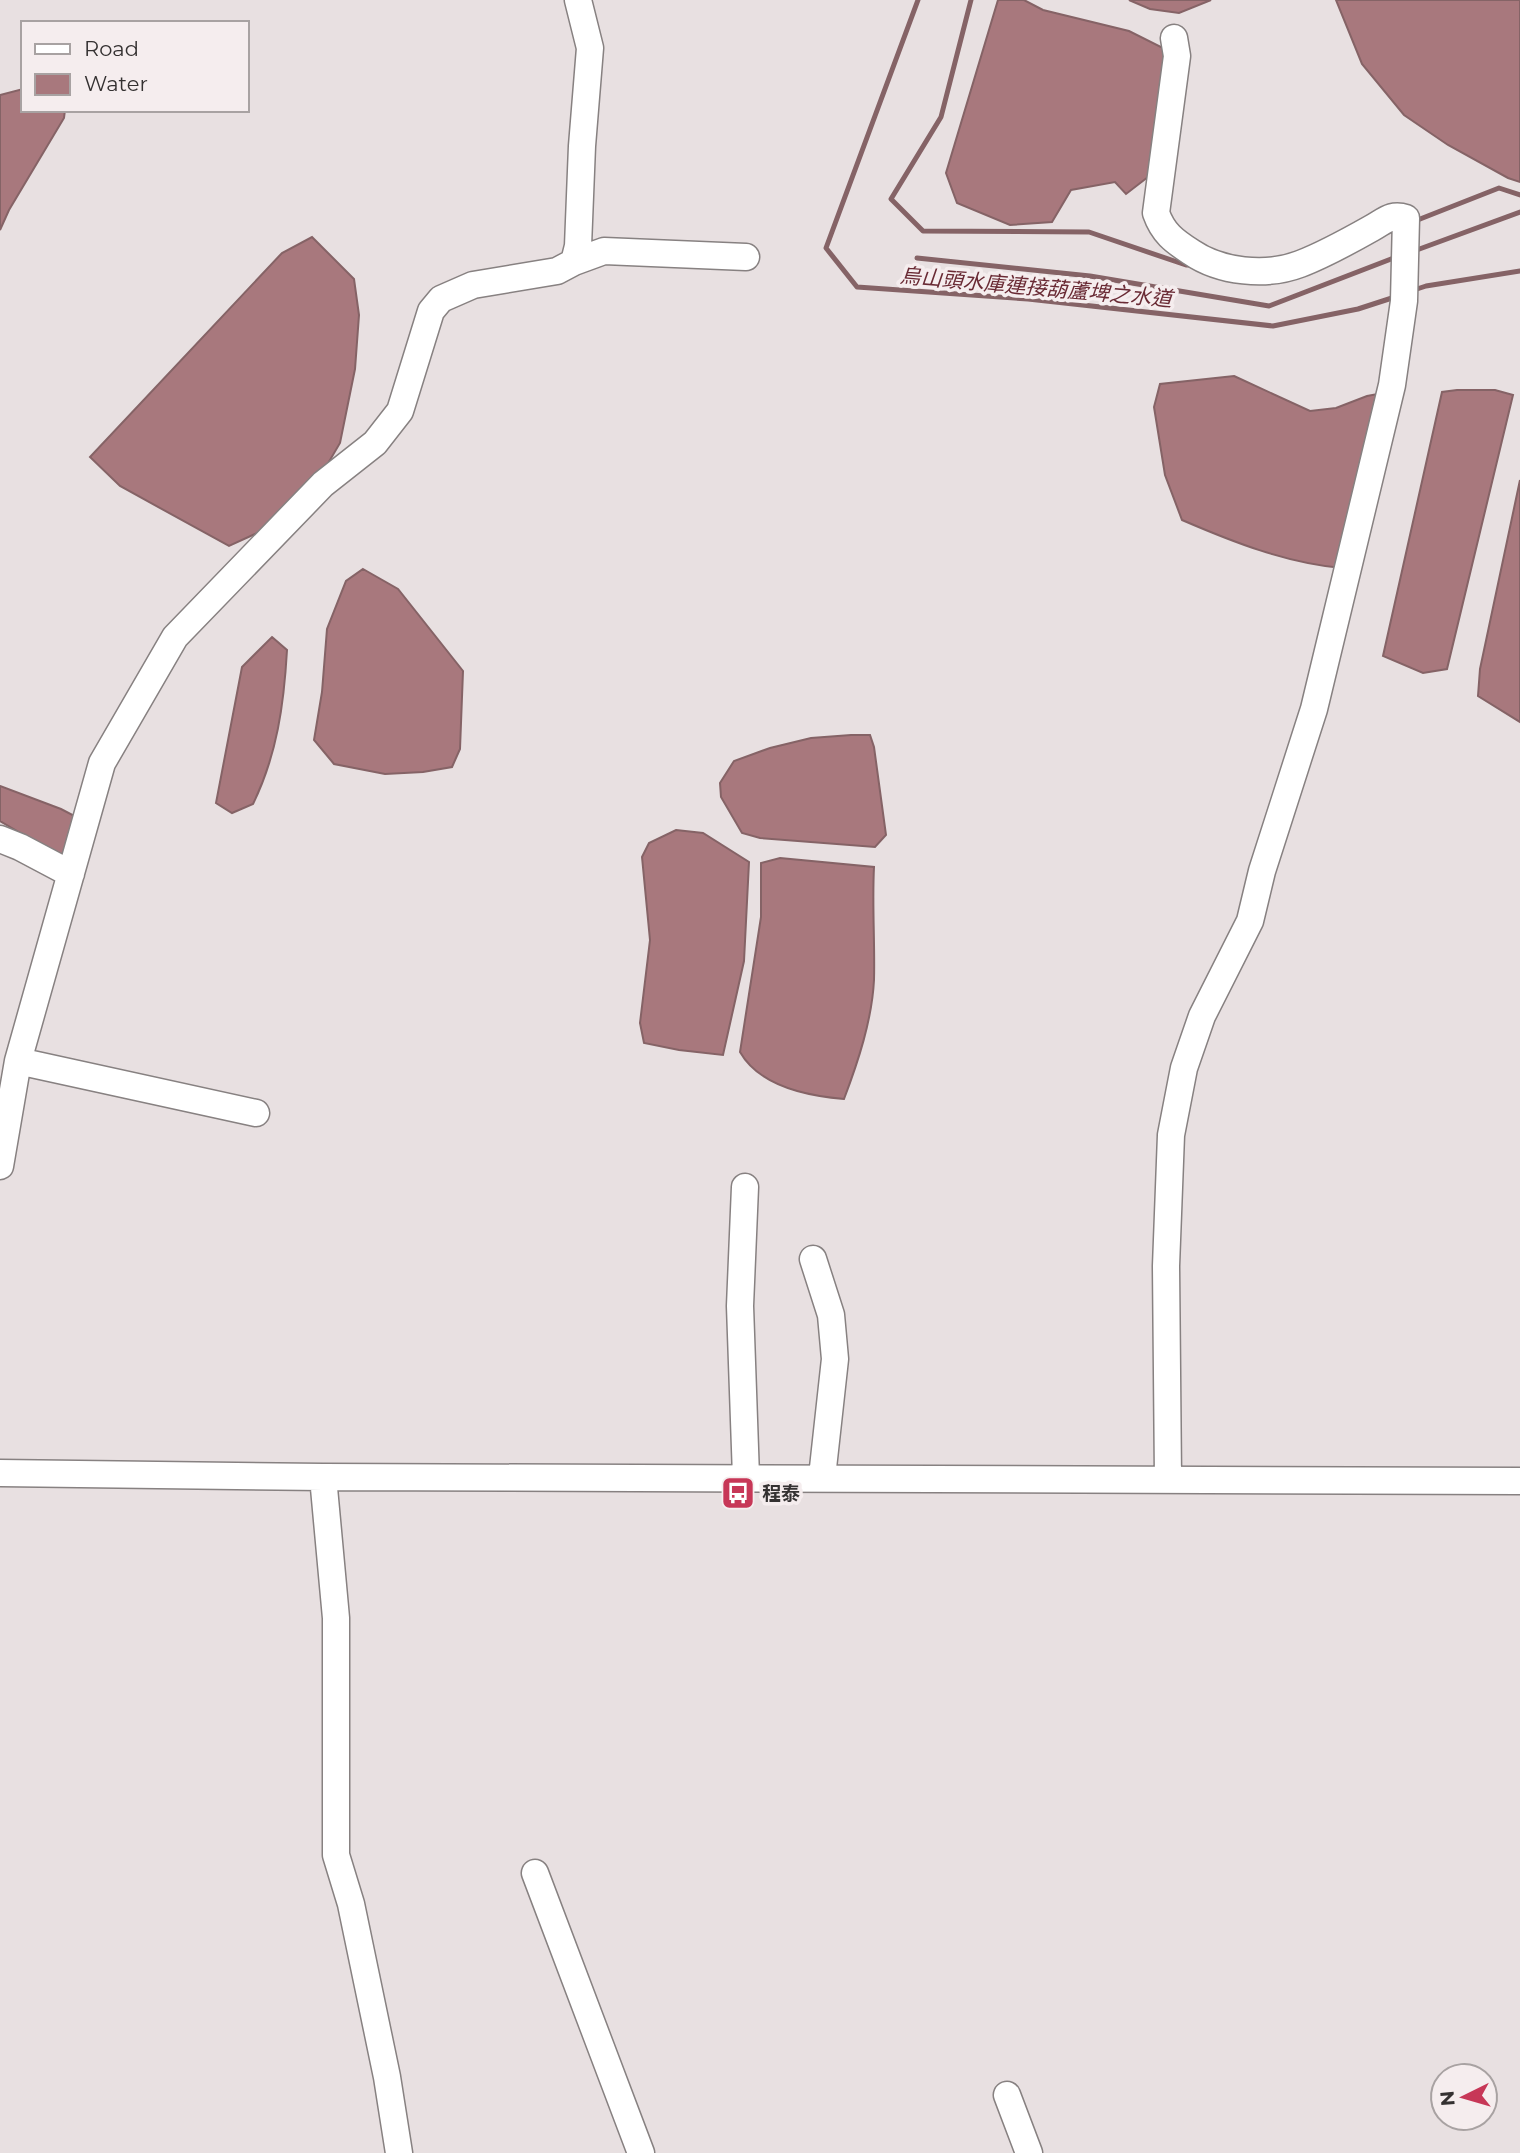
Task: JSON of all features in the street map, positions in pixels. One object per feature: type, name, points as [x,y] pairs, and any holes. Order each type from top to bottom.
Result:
[{"type":"street","points":[[574,262],[578,246],[590,48],[578,0]]},
{"type":"street","points":[[1168,1478],[1166,1266],[1171,1135],[1184,1068],[1202,1016],[1251,921],[1262,871],[1314,709],[1392,385],[1404,301],[1406,218],[1391,216],[1298,265],[1254,271],[1229,268],[1201,259],[1167,236],[1156,214],[1177,56],[1174,38]]},
{"type":"street","points":[[0,1166],[18,1061],[102,763],[175,637],[323,484],[375,443],[400,411],[431,312],[441,299],[472,285],[557,271],[604,251],[746,257]]},
{"type":"street","points":[[0,839],[71,874]]},
{"type":"street","points":[[18,1061],[256,1113]]},
{"type":"street","points":[[745,1187],[740,1306],[746,1477]]},
{"type":"street","points":[[813,1259],[831,1315],[835,1359],[822,1478]]},
{"type":"street","points":[[0,1473],[323,1477],[1520,1480]]},
{"type":"street","points":[[323,1477],[336,1618],[336,1856],[351,1904],[399,2153]]},
{"type":"street","points":[[535,1873],[641,2153]]},
{"type":"street","points":[[1007,2095],[1029,2153]]},
{"type":"water","points":[[998,0],[1024,0],[1043,10],[1129,31],[1171,52],[1148,177],[1126,194],[1115,182],[1071,190],[1052,222],[1010,225],[957,203],[946,173]]},
{"type":"water","points":[[1129,0],[1211,0],[1179,13],[1150,9]]},
{"type":"water","points":[[1336,0],[1520,0],[1520,182],[1448,145],[1404,115],[1362,64]]},
{"type":"water","points":[[21,90],[21,112],[65,112],[64,118],[9,210],[0,230],[0,95]]},
{"type":"water","points":[[312,237],[354,279],[359,315],[355,369],[340,443],[303,506],[229,546],[120,486],[90,457],[282,253]]},
{"type":"water","points":[[1234,376],[1310,411],[1336,408],[1367,396],[1394,391],[1342,568],[1301,561],[1240,544],[1182,520],[1165,475],[1154,407],[1160,384]]},
{"type":"water","points":[[1495,390],[1513,395],[1447,669],[1423,673],[1383,656],[1442,392]]},
{"type":"water","points":[[1520,480],[1520,722],[1478,696],[1480,669]]},
{"type":"water","points":[[363,569],[398,589],[463,671],[460,749],[452,767],[385,774],[334,764],[314,740],[322,692],[327,629],[346,581]]},
{"type":"water","points":[[272,637],[287,650],[284,690],[274,748],[253,804],[232,813],[216,803],[242,667]]},
{"type":"water","points":[[870,735],[874,747],[886,835],[875,847],[760,838],[742,833],[721,797],[720,783],[734,761],[770,748],[811,738]]},
{"type":"water","points":[[0,786],[61,809],[88,823],[63,858],[0,821]]},
{"type":"water","points":[[676,830],[703,833],[749,862],[744,961],[723,1055],[644,1043],[640,1023],[650,940],[642,857],[649,843]]},
{"type":"water","points":[[780,858],[874,867],[873,995],[863,1041],[844,1099],[786,1088],[759,1074],[740,1052],[761,917],[761,863]]},
{"type":"waterway","name":"烏山頭水庫連接葫蘆埤之水道","points":[[918,0],[826,248],[857,287],[1028,299],[1273,326],[1358,309],[1395,297]]},
{"type":"waterway","name":"烏山頭水庫連接葫蘆埤之水道","points":[[971,0],[941,117],[891,199],[923,231],[1089,232],[1186,265],[1193,265]]},
{"type":"waterway","name":"烏山頭水庫連接葫蘆埤之水道","points":[[1415,221],[1499,188],[1520,195]]},
{"type":"waterway","points":[[1414,251],[1520,212]]},
{"type":"waterway","points":[[917,258],[1090,276],[1269,306],[1399,256]]},
{"type":"waterway","name":"烏山頭水庫連接葫蘆埤之水道","points":[[1411,291],[1426,286],[1520,271]]},
{"type":"place","name":"程泰","points":[[738,1493]]}]
